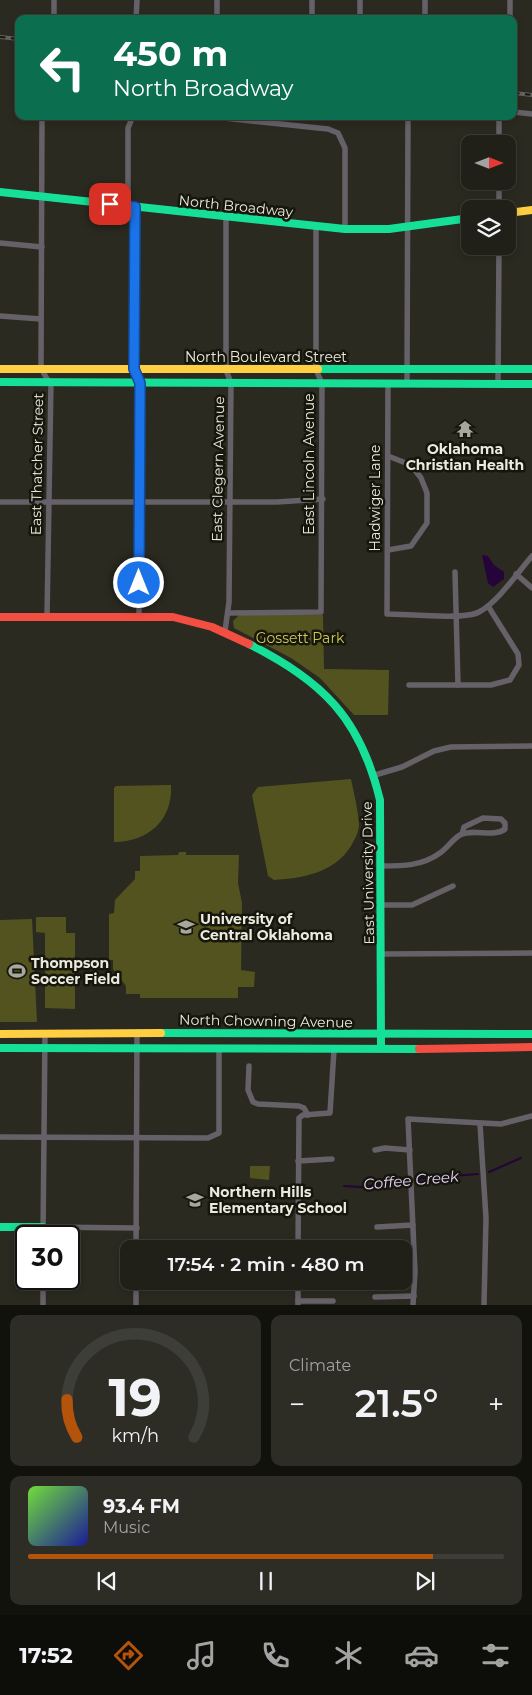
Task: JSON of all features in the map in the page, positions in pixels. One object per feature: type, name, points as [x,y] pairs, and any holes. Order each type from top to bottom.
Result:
[{"type":"street","points":[[54,0],[54,15]]},
{"type":"street","points":[[136,15],[137,0]]},
{"type":"street","points":[[217,0],[217,15]]},
{"type":"street","points":[[312,0],[312,15]]},
{"type":"street","points":[[360,0],[360,15]]},
{"type":"street","points":[[425,0],[425,15]]},
{"type":"street","points":[[510,0],[510,15]]},
{"type":"street","points":[[517,112],[532,114]]},
{"type":"street","points":[[41,368],[42,120]]},
{"type":"street","points":[[131,120],[128,128],[134,369],[140,383],[139,616]]},
{"type":"street","points":[[243,120],[328,129],[338,133],[345,148],[345,229]]},
{"type":"street","points":[[407,383],[408,120]]},
{"type":"street","points":[[499,120],[499,135]]},
{"type":"street","name":"North Broadway","points":[[0,192],[345,229],[374,230],[461,219]]},
{"type":"street","points":[[516,212],[532,210]]},
{"type":"street","name":"East Clegern Avenue","points":[[225,632],[229,613],[231,383],[226,370],[226,217]]},
{"type":"street","name":"East Lincoln Avenue","points":[[229,613],[321,612],[323,499],[322,384],[316,369],[316,227]]},
{"type":"street","points":[[0,243],[42,246]]},
{"type":"street","points":[[498,384],[499,255]]},
{"type":"street","points":[[0,316],[41,319]]},
{"type":"street","name":"East Thatcher Street","points":[[41,368],[47,379],[51,382],[47,617]]},
{"type":"street","name":"North Boulevard Street","points":[[0,369],[531,370]]},
{"type":"street","points":[[380,370],[388,383]]},
{"type":"street","name":"North Boulevard Street","points":[[0,382],[532,384]]},
{"type":"street","name":"Hadwiger Lane","points":[[388,383],[387,614],[457,615]]},
{"type":"street","points":[[388,456],[411,466],[421,478],[427,493],[428,522],[411,546],[388,550]]},
{"type":"street","points":[[0,502],[230,502],[323,499]]},
{"type":"street","points":[[457,615],[478,613],[488,606],[532,556]]},
{"type":"street","points":[[455,572],[458,686]]},
{"type":"street","points":[[516,574],[532,588]]},
{"type":"street","points":[[409,685],[492,685],[510,680],[518,665],[518,654],[488,606]]},
{"type":"street","name":"East University Drive","points":[[0,617],[139,616],[181,618],[206,624],[225,632],[289,664],[319,686],[354,726],[375,775],[380,800],[382,1048]]},
{"type":"street","points":[[375,775],[402,767],[434,751],[451,747],[532,746]]},
{"type":"street","points":[[381,866],[413,866],[425,862],[462,834],[500,832],[505,829],[505,823],[502,819],[477,819],[464,827],[462,834]]},
{"type":"street","points":[[382,905],[412,905],[454,886]]},
{"type":"street","points":[[382,954],[532,953]]},
{"type":"street","points":[[43,1225],[45,1033]]},
{"type":"street","points":[[136,1240],[137,1033]]},
{"type":"street","name":"North Chowning Avenue","points":[[0,1034],[137,1033],[381,1036],[532,1034]]},
{"type":"street","name":"North Chowning Avenue","points":[[0,1048],[334,1050],[532,1047]]},
{"type":"street","points":[[0,1138],[137,1136],[206,1139],[219,1133],[218,1048]]},
{"type":"street","points":[[298,1240],[299,1118],[308,1115],[326,1115],[330,1113],[332,1109],[334,1050]]},
{"type":"street","points":[[249,1066],[248,1090],[253,1102],[258,1104],[299,1106],[304,1108],[308,1115]]},
{"type":"street","points":[[413,1305],[415,1272],[408,1119],[510,1124],[532,1116]]},
{"type":"street","points":[[480,1124],[486,1218],[484,1305]]},
{"type":"street","points":[[375,1150],[385,1148],[410,1150]]},
{"type":"street","points":[[298,1161],[332,1159]]},
{"type":"street","points":[[299,1206],[334,1208]]},
{"type":"street","points":[[377,1227],[413,1225]]},
{"type":"street","points":[[0,1227],[15,1227]]},
{"type":"street","points":[[80,1227],[137,1228]]},
{"type":"street","points":[[43,1290],[43,1305]]},
{"type":"street","points":[[136,1290],[136,1305]]},
{"type":"street","points":[[298,1290],[298,1303],[332,1301]]},
{"type":"street","points":[[375,1297],[414,1296]]},
{"type":"green space","name":"Gossett Park","points":[[239,615],[323,615],[324,669],[389,670],[388,715],[354,715],[320,678],[291,658],[234,628],[233,621]]},
{"type":"green space","points":[[351,779],[359,827],[354,841],[344,855],[327,868],[307,875],[274,880],[268,876],[252,795],[258,787]]},
{"type":"green space","points":[[171,785],[168,809],[156,827],[138,838],[114,842],[114,788],[116,786]]},
{"type":"green space","points":[[179,852],[186,852],[186,855],[239,855],[238,883],[242,903],[241,970],[255,972],[254,987],[238,987],[238,998],[140,998],[140,994],[126,994],[126,986],[113,969],[113,960],[109,960],[109,914],[114,913],[115,900],[135,879],[135,871],[140,871],[140,856],[178,855]]},
{"type":"green space","points":[[36,917],[66,917],[66,933],[75,933],[75,1009],[45,1008],[45,933],[36,932]]},
{"type":"green space","name":"Thompson Soccer Field","points":[[32,919],[37,1022],[0,1022],[0,920]]},
{"type":"green space","points":[[250,1166],[270,1166],[269,1180],[250,1178]]},
{"type":"shaded area","points":[[482,555],[488,556],[494,565],[504,572],[504,579],[493,587],[488,583]]},
{"type":"waterway","name":"Coffee Creek","points":[[489,1172],[521,1158]]},
{"type":"waterway","name":"Coffee Creek","points":[[413,1179],[478,1174]]},
{"type":"waterway","name":"Coffee Creek","points":[[344,1186],[361,1187],[408,1179]]},
{"type":"railway","points":[[0,37],[15,39]]},
{"type":"railway","points":[[517,93],[532,95]]},
{"type":"traffic: fast","points":[[0,192],[345,229],[389,229],[461,219]]},
{"type":"traffic: fast","points":[[318,369],[532,369]]},
{"type":"traffic: fast","points":[[0,382],[532,384]]},
{"type":"traffic: fast","points":[[249,644],[298,673],[318,688],[335,705],[362,746],[372,771],[380,800],[381,1048]]},
{"type":"traffic: fast","points":[[161,1033],[532,1034]]},
{"type":"traffic: fast","points":[[0,1048],[419,1049]]},
{"type":"traffic: fast","points":[[0,1227],[15,1227]]},
{"type":"traffic: slow","points":[[516,212],[532,210]]},
{"type":"traffic: slow","points":[[0,369],[318,369]]},
{"type":"traffic: slow","points":[[0,1034],[161,1033]]},
{"type":"traffic: jam","points":[[0,617],[173,617],[212,627],[249,644]]},
{"type":"traffic: jam","points":[[419,1049],[532,1047]]},
{"type":"place","name":"Oklahoma Christian Health","points":[[465,429]]},
{"type":"place","name":"University of Central Oklahoma","points":[[186,927]]},
{"type":"place","name":"Thompson Soccer Field","points":[[17,971]]},
{"type":"place","name":"Northern Hills Elementary School","points":[[195,1200]]},
{"type":"route","points":[[110,204],[135,207],[134,369],[140,383],[139,583]]}]
